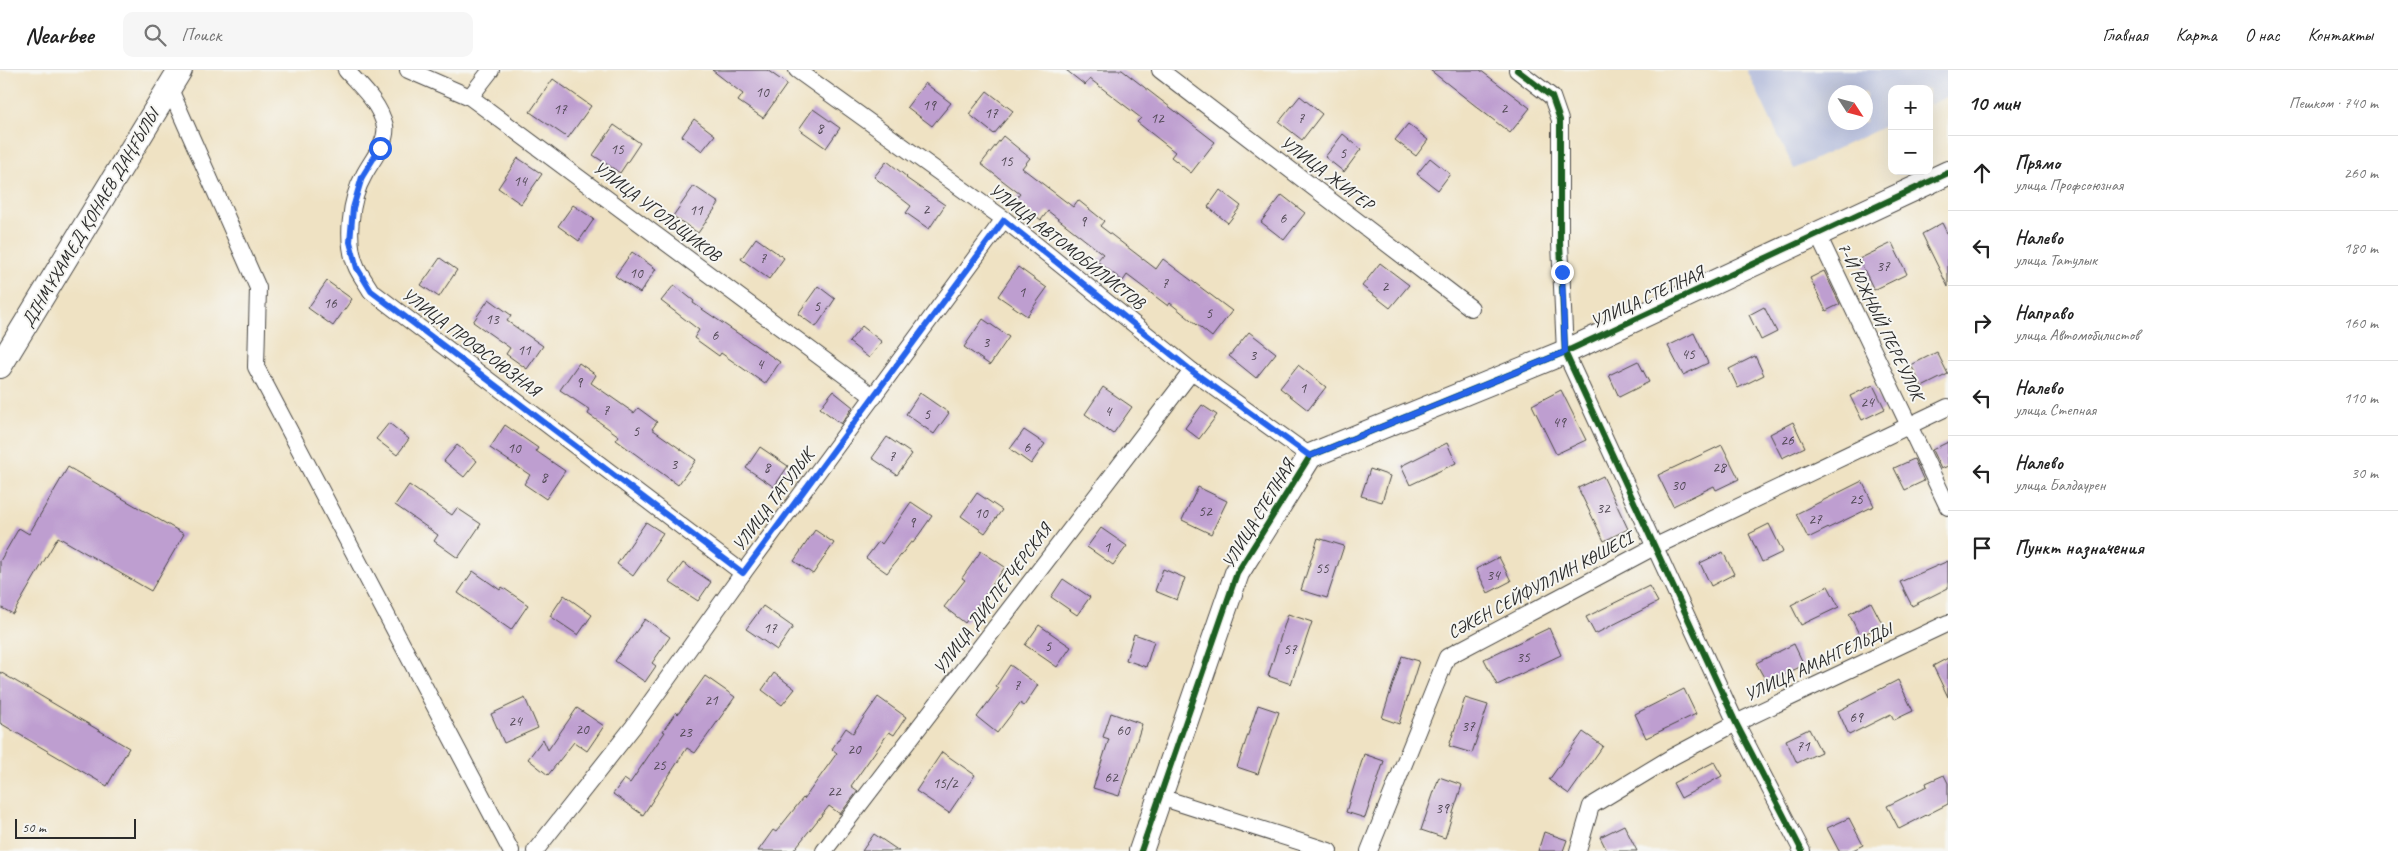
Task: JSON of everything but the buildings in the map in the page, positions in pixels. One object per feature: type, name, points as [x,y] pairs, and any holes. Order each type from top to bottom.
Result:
[{"type":"street","name":"УЛИЦА ПРОФСОЮЗНАЯ","points":[[346,70],[377,105],[386,128],[380,148],[362,177],[353,208],[350,242],[357,268],[371,291],[743,573]]},
{"type":"street","name":"УЛИЦА УГОЛЬЩИКОВ","points":[[408,70],[470,97],[874,397]]},
{"type":"street","points":[[470,97],[491,70]]},
{"type":"street","name":"УЛИЦА АВТОМОБИЛИСТОВ","points":[[796,70],[1004,220],[1192,371],[1310,456]]},
{"type":"street","name":"УЛИЦА ЖИГЕР","points":[[1160,70],[1471,308]]},
{"type":"street","points":[[1517,70],[1552,97],[1560,120],[1560,243],[1565,352],[1736,723],[1802,851]]},
{"type":"street","points":[[175,79],[258,288],[256,367],[511,851]]},
{"type":"street","name":"ДІНМҰХАМЕД ҚОНАЕВ ДАҢҒЫЛЫ","points":[[0,366],[175,79]]},
{"type":"street","name":"УЛИЦА СТЕПНАЯ","points":[[1141,851],[1237,573],[1310,456],[1565,352],[1948,173]]},
{"type":"street","name":"УЛИЦА ТАТУЛЫК","points":[[536,851],[633,727],[743,573],[1004,220]]},
{"type":"street","name":"7-Й ЮЖНЫЙ ПЕРЕУЛОК","points":[[1817,233],[1948,507]]},
{"type":"street","name":"УЛИЦА ДИСПЕТЧЕРСКАЯ","points":[[824,851],[1192,371]]},
{"type":"street","name":"СӘКЕН СЕЙФУЛЛИН КӨШЕСІ","points":[[1369,851],[1447,657],[1654,547],[1948,407]]},
{"type":"street","name":"УЛИЦА АМАНГЕЛЬДЫ","points":[[1578,851],[1591,806],[1672,757],[1736,723],[1948,622]]},
{"type":"street","points":[[1160,797],[1329,851]]},
{"type":"shaded area","points":[[1747,70],[1948,70],[1948,96],[1933,103],[1933,85],[1888,85],[1888,125],[1794,169]]},
{"type":"cycle path","points":[[1517,70],[1552,97],[1560,120],[1560,243],[1565,352],[1736,723],[1802,851]]},
{"type":"cycle path","points":[[1141,851],[1237,573],[1310,456],[1565,352],[1948,173]]},
{"type":"route","points":[[380,148],[362,177],[353,208],[350,242],[357,268],[371,291],[743,573],[1004,220],[1192,371],[1310,456],[1565,352],[1562,272]]}]
